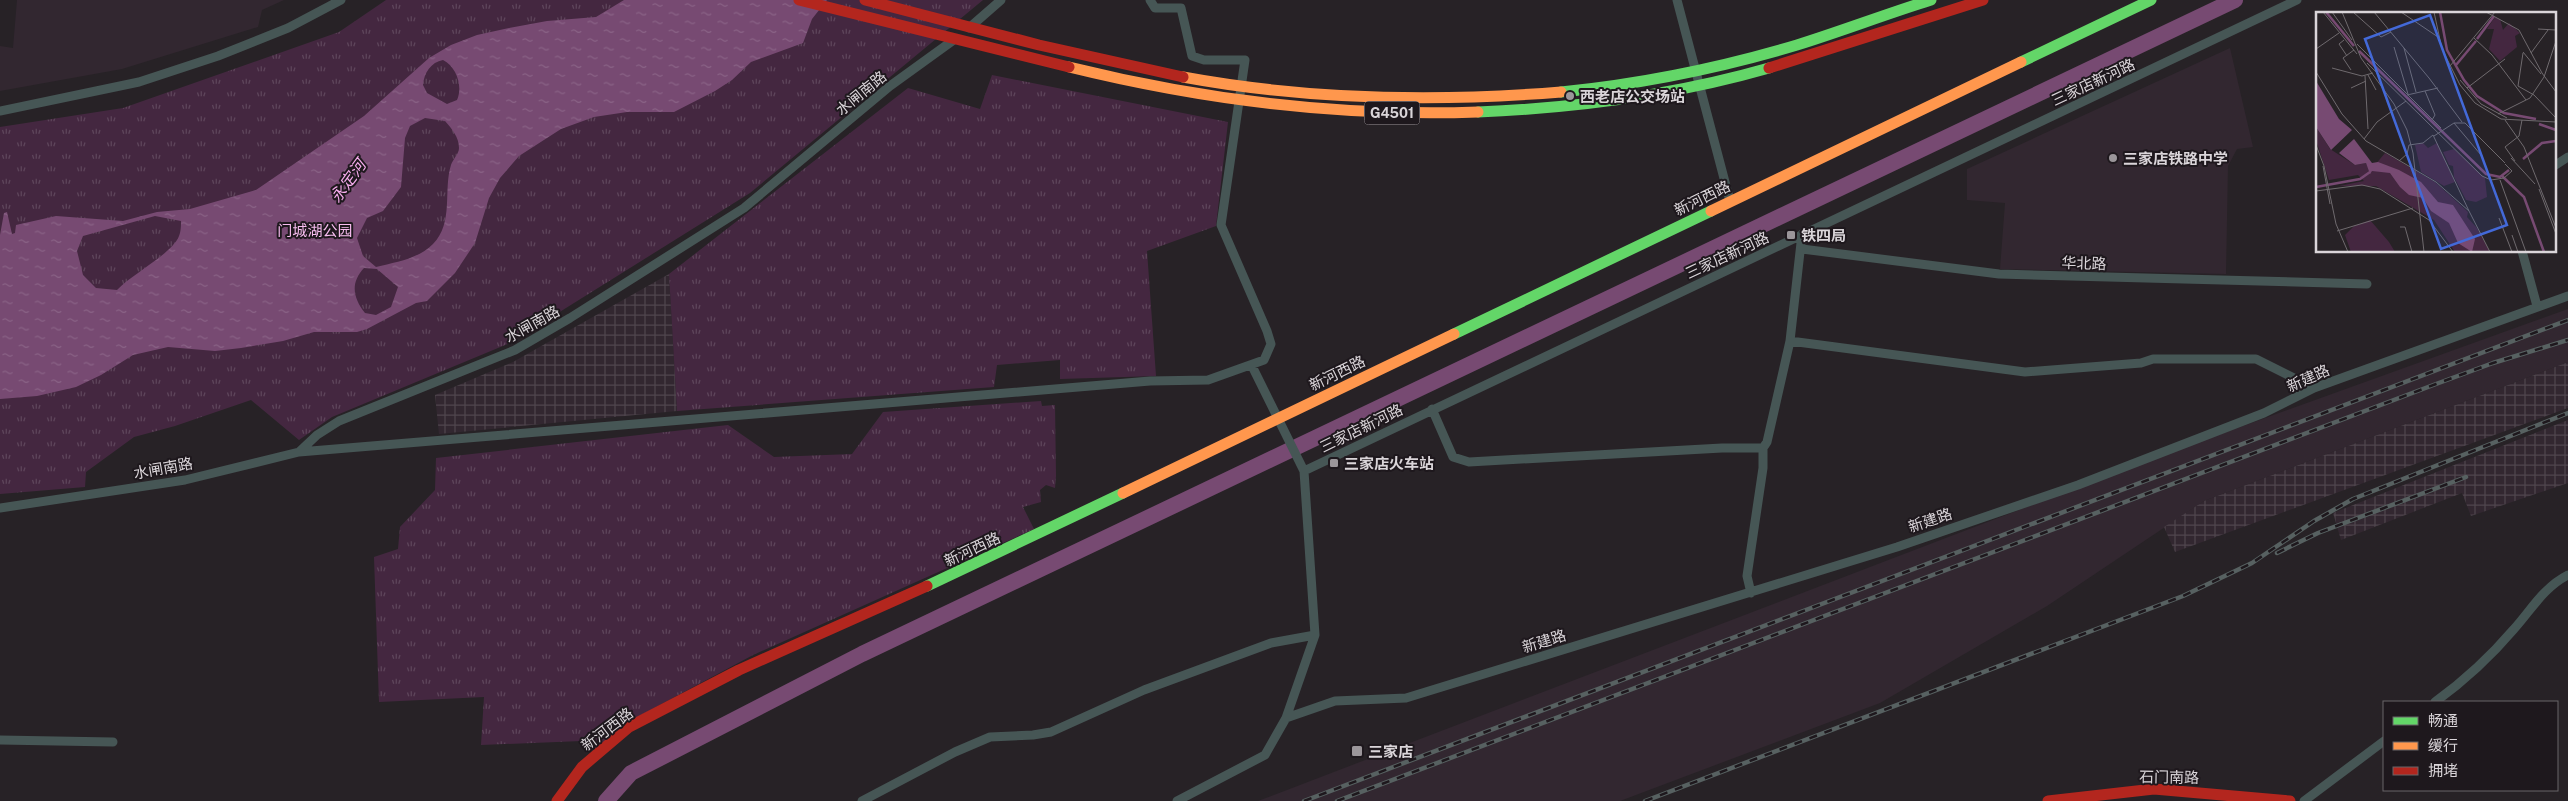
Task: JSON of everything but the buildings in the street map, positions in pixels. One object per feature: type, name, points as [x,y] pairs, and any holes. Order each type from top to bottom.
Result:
[{"type":"main road","name":"G4501","points":[[799,0],[1148,86],[1218,98],[1300,108],[1424,114],[1548,109],[1664,92],[1754,72],[1826,52],[1983,0]]},
{"type":"main road","name":"G4501","points":[[865,0],[1065,51],[1219,84],[1359,97],[1424,99],[1605,87],[1750,58],[1820,38],[1931,0]]},
{"type":"main road","name":"新河西路","points":[[557,801],[582,767],[629,727],[739,670],[953,574],[2151,0]]},
{"type":"main road","name":"石门南路","points":[[2048,801],[2154,790],[2230,794],[2290,801]]},
{"type":"street","points":[[0,111],[139,82],[218,56],[288,28],[341,0]]},
{"type":"street","name":"水闸南路","points":[[0,508],[185,480],[299,452],[317,435],[339,421],[516,350],[744,208],[890,86],[984,17],[1001,0]]},
{"type":"street","points":[[299,452],[1150,381],[1208,380],[1252,366],[1264,360],[1271,344],[1221,225],[1245,60],[1204,60],[1192,56],[1181,8],[1154,8],[1150,0]]},
{"type":"street","points":[[1677,0],[1730,201]]},
{"type":"street","name":"三家店新河路","points":[[1304,471],[2297,0]]},
{"type":"street","points":[[2556,165],[2568,157]]},
{"type":"street","points":[[1751,593],[1747,576],[1763,468],[1763,448],[1767,442],[1790,341],[1802,249],[1802,234]]},
{"type":"street","name":"华北路","points":[[1802,249],[1999,274],[2367,284]]},
{"type":"street","points":[[2522,252],[2537,306]]},
{"type":"street","name":"新建路","points":[[1286,718],[1335,701],[1406,698],[1897,547],[2078,485],[2264,413],[2314,388],[2568,296]]},
{"type":"street","points":[[1790,341],[2025,372],[2141,363],[2154,359],[2256,359],[2314,388]]},
{"type":"street","points":[[1177,801],[1265,755],[1286,718],[1315,635],[1304,471],[1252,366]]},
{"type":"street","points":[[1432,409],[1453,457],[1469,462],[1722,448],[1763,448]]},
{"type":"street","points":[[2436,701],[2456,687],[2514,630],[2556,581],[2568,575]]},
{"type":"street","points":[[862,801],[955,752],[990,737],[1051,732],[1144,690],[1271,643],[1315,635]]},
{"type":"street","points":[[0,740],[113,742]]},
{"type":"street","points":[[2304,801],[2383,742]]},
{"type":"shaded area","points":[[17,0],[284,0],[262,10],[258,27],[122,69],[0,91],[0,46],[13,48]]},
{"type":"shaded area","name":"三家店铁路中学","points":[[2230,48],[2253,147],[2237,149],[2228,166],[2226,274],[2000,269],[2005,203],[1967,200],[1967,169]]},
{"type":"shaded area","points":[[669,274],[677,411],[439,434],[435,395],[513,362]]},
{"type":"shaded area","points":[[2568,309],[2568,362],[2204,501],[2047,606],[1880,703],[1620,801],[1258,801],[2168,453]]},
{"type":"shaded area","points":[[2568,362],[2568,408],[2175,552],[2164,527],[2204,501]]},
{"type":"shaded area","points":[[2568,420],[2568,483],[2471,516],[2462,493],[2341,540],[2333,513]]},
{"type":"green space","name":"门城湖公园","points":[[386,0],[983,0],[750,193],[510,343],[332,417],[299,440],[251,400],[175,426],[134,437],[86,472],[85,487],[0,494],[0,127],[123,108],[339,32]]},
{"type":"green space","points":[[992,75],[1228,122],[1216,226],[1147,251],[1156,376],[1060,379],[1060,360],[997,365],[994,387],[677,411],[669,274],[908,88],[980,109]]},
{"type":"green space","points":[[1041,401],[1042,406],[1055,405],[1056,476],[1055,488],[1046,485],[1040,490],[1041,502],[1023,507],[1034,529],[753,655],[626,723],[597,749],[581,741],[481,745],[484,697],[379,702],[374,557],[398,549],[400,527],[435,490],[436,458],[728,425],[774,457],[852,454],[883,412]]},
{"type":"water","name":"永定河","points":[[624,0],[827,0],[812,19],[803,43],[751,62],[732,80],[674,112],[627,112],[594,117],[561,129],[519,156],[500,178],[489,198],[475,243],[455,273],[427,301],[416,303],[367,329],[357,332],[314,332],[283,341],[215,351],[168,347],[133,355],[101,375],[76,387],[37,396],[0,399],[0,235],[4,213],[7,212],[12,234],[15,233],[16,225],[56,216],[123,221],[157,212],[190,209],[256,190],[364,116],[429,58],[451,45],[477,35],[509,28],[547,21],[596,17]],"holes":[[[443,60],[452,67],[459,83],[457,100],[447,104],[427,93],[423,85],[429,69]],[[425,118],[445,121],[453,130],[458,140],[459,150],[451,165],[449,175],[444,226],[433,244],[421,253],[376,267],[363,256],[357,238],[367,218],[383,211],[401,187],[405,138],[410,126]],[[155,216],[181,221],[180,233],[175,243],[117,290],[96,288],[83,275],[77,251],[83,236]],[[364,268],[377,269],[398,287],[391,307],[376,315],[365,313],[358,302],[355,291],[355,285]]]},
{"type":"waterway","points":[[606,801],[631,773],[862,654],[2235,0]]},
{"type":"railway","points":[[1304,801],[2568,320]]},
{"type":"railway","points":[[1337,801],[2436,384],[2493,363],[2568,340]]},
{"type":"railway","points":[[1645,801],[2183,596],[2252,563],[2314,521],[2353,499],[2568,413]]},
{"type":"railway","points":[[2277,553],[2318,533],[2466,477]]},
{"type":"traffic: fast","points":[[1561,92],[1651,80],[1739,61],[1797,45],[1931,0]]},
{"type":"traffic: fast","points":[[2021,62],[2151,0]]},
{"type":"traffic: fast","points":[[1478,112],[1625,99],[1698,86],[1769,68]]},
{"type":"traffic: fast","points":[[1454,334],[1711,211]]},
{"type":"traffic: fast","points":[[927,586],[1123,493]]},
{"type":"traffic: slow","points":[[1711,211],[2021,62]]},
{"type":"traffic: slow","points":[[1069,67],[1170,89],[1272,104],[1374,112],[1478,112]]},
{"type":"traffic: slow","points":[[1183,77],[1277,90],[1372,97],[1467,97],[1561,92]]},
{"type":"traffic: slow","points":[[1123,493],[1454,334]]},
{"type":"traffic: jam","points":[[799,0],[1069,67]]},
{"type":"traffic: jam","points":[[865,0],[1039,45],[1183,77]]},
{"type":"traffic: jam","points":[[1769,68],[1983,0]]},
{"type":"traffic: jam","points":[[557,801],[582,767],[629,727],[739,670],[927,586]]},
{"type":"traffic: jam","points":[[2048,801],[2154,789],[2290,801]]},
{"type":"place","name":"西老店公交场站","points":[[1570,96]]},
{"type":"place","name":"三家店铁路中学","points":[[2113,158]]},
{"type":"place","name":"铁四局","points":[[1791,235]]},
{"type":"place","name":"三家店火车站","points":[[1334,463]]},
{"type":"place","name":"三家店","points":[[1357,751]]}]
